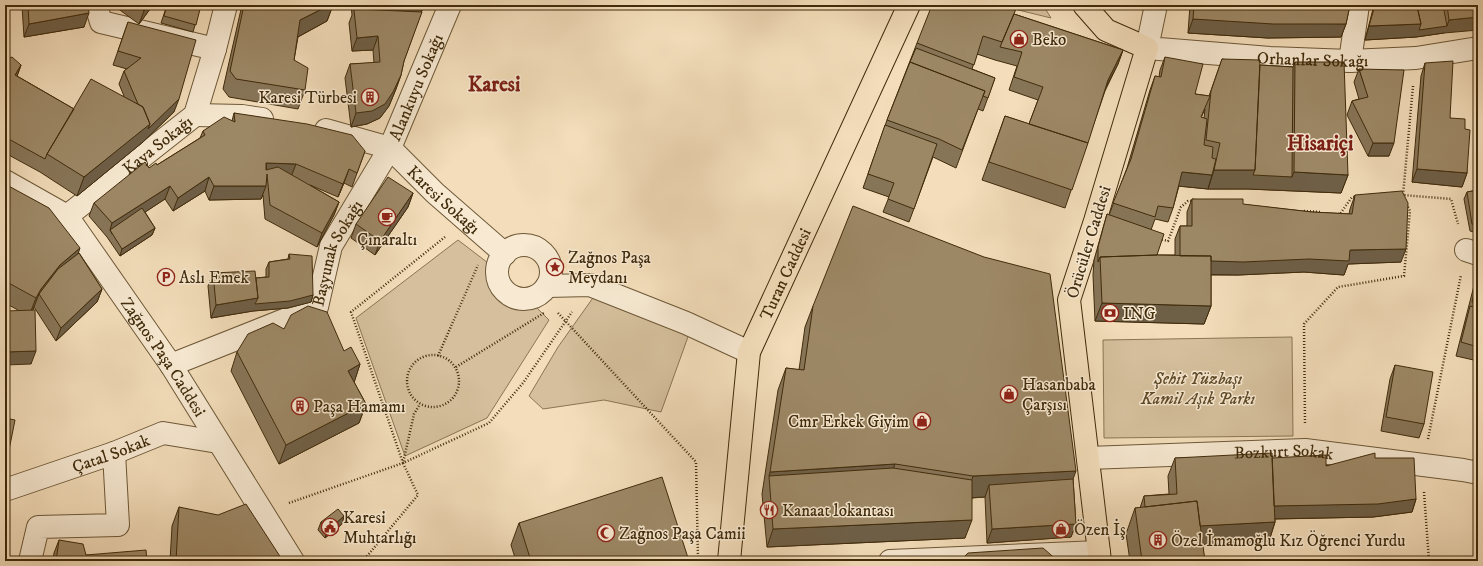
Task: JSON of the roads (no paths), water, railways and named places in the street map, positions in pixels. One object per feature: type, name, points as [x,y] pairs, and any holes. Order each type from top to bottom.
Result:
[{"type":"main road","name":"Turan Caddesi","points":[[729,558],[748,352],[909,5]]},
{"type":"main road","points":[[1084,5],[1106,30],[1147,48]]},
{"type":"main road","name":"Örücüler Caddesi","points":[[1100,556],[1068,300],[1095,221],[1147,48]]},
{"type":"street","points":[[96,5],[102,22],[215,49]]},
{"type":"street","name":"Kaya Sokağı","points":[[67,216],[195,115],[215,49],[226,5]]},
{"type":"street","name":"Alankuyu Sokağı","points":[[390,148],[450,5]]},
{"type":"street","points":[[1147,48],[1156,5]]},
{"type":"street","points":[[1350,61],[1358,5]]},
{"type":"street","name":"Orhanlar Sokağı","points":[[1147,48],[1270,58],[1350,61],[1416,58],[1478,48]]},
{"type":"street","points":[[195,115],[242,116],[284,123]]},
{"type":"street","points":[[306,126],[390,148]]},
{"type":"street","name":"Karesi Sokağı","points":[[390,148],[435,193],[504,254]]},
{"type":"street","name":"Başyunak Sokağı","points":[[171,366],[317,307],[331,246],[390,148]]},
{"type":"street","name":"Zağnos Paşa Caddesi","points":[[5,181],[67,216],[171,366],[293,561]]},
{"type":"street","points":[[547,295],[551,277],[551,268],[548,260],[542,252],[535,247],[521,246],[508,250],[504,254],[497,272],[499,281],[503,288],[509,294],[517,298],[525,299],[547,295],[590,285],[686,323],[748,352]]},
{"type":"street","name":"Çatal Sokak","points":[[5,490],[114,453],[163,433],[218,442]]},
{"type":"street","name":"Bozkurt Sokak","points":[[1088,458],[1306,450],[1478,473]]},
{"type":"street","points":[[30,561],[38,527],[118,525],[114,453]]},
{"type":"street","points":[[890,561],[1100,556]]},
{"type":"place","name":"Beko","points":[[1019,39]]},
{"type":"place","name":"Karesi Türbesi","points":[[370,97]]},
{"type":"place","name":"Çınaraltı","points":[[387,217]]},
{"type":"place","name":"Zağnos Paşa Meydanı","points":[[555,267]]},
{"type":"place","name":"Aslı Emek","points":[[166,277]]},
{"type":"place","name":"ING","points":[[1110,313]]},
{"type":"place","name":"Hasanbaba Çarşısı","points":[[1009,394]]},
{"type":"place","name":"Paşa Hamamı","points":[[300,406]]},
{"type":"place","name":"Cmr Erkek Giyim","points":[[922,421]]},
{"type":"place","name":"Kanaat lokantası","points":[[769,510]]},
{"type":"place","name":"Karesi Muhtarlığı","points":[[330,527]]},
{"type":"place","name":"Özen İş","points":[[1061,529]]},
{"type":"place","name":"Zağnos Paşa Camii","points":[[606,533]]},
{"type":"place","name":"Özel İmamoğlu Kız Öğrenci Yurdu","points":[[1158,540]]},
{"type":"district","name":"Karesi","points":[[494,84]]},
{"type":"district","name":"Hisariçi","points":[[1320,143]]},
{"type":"park label","name":"Şehit Yüzbaşı Kamil Aşık Parkı","points":[[1198,388]]}]
